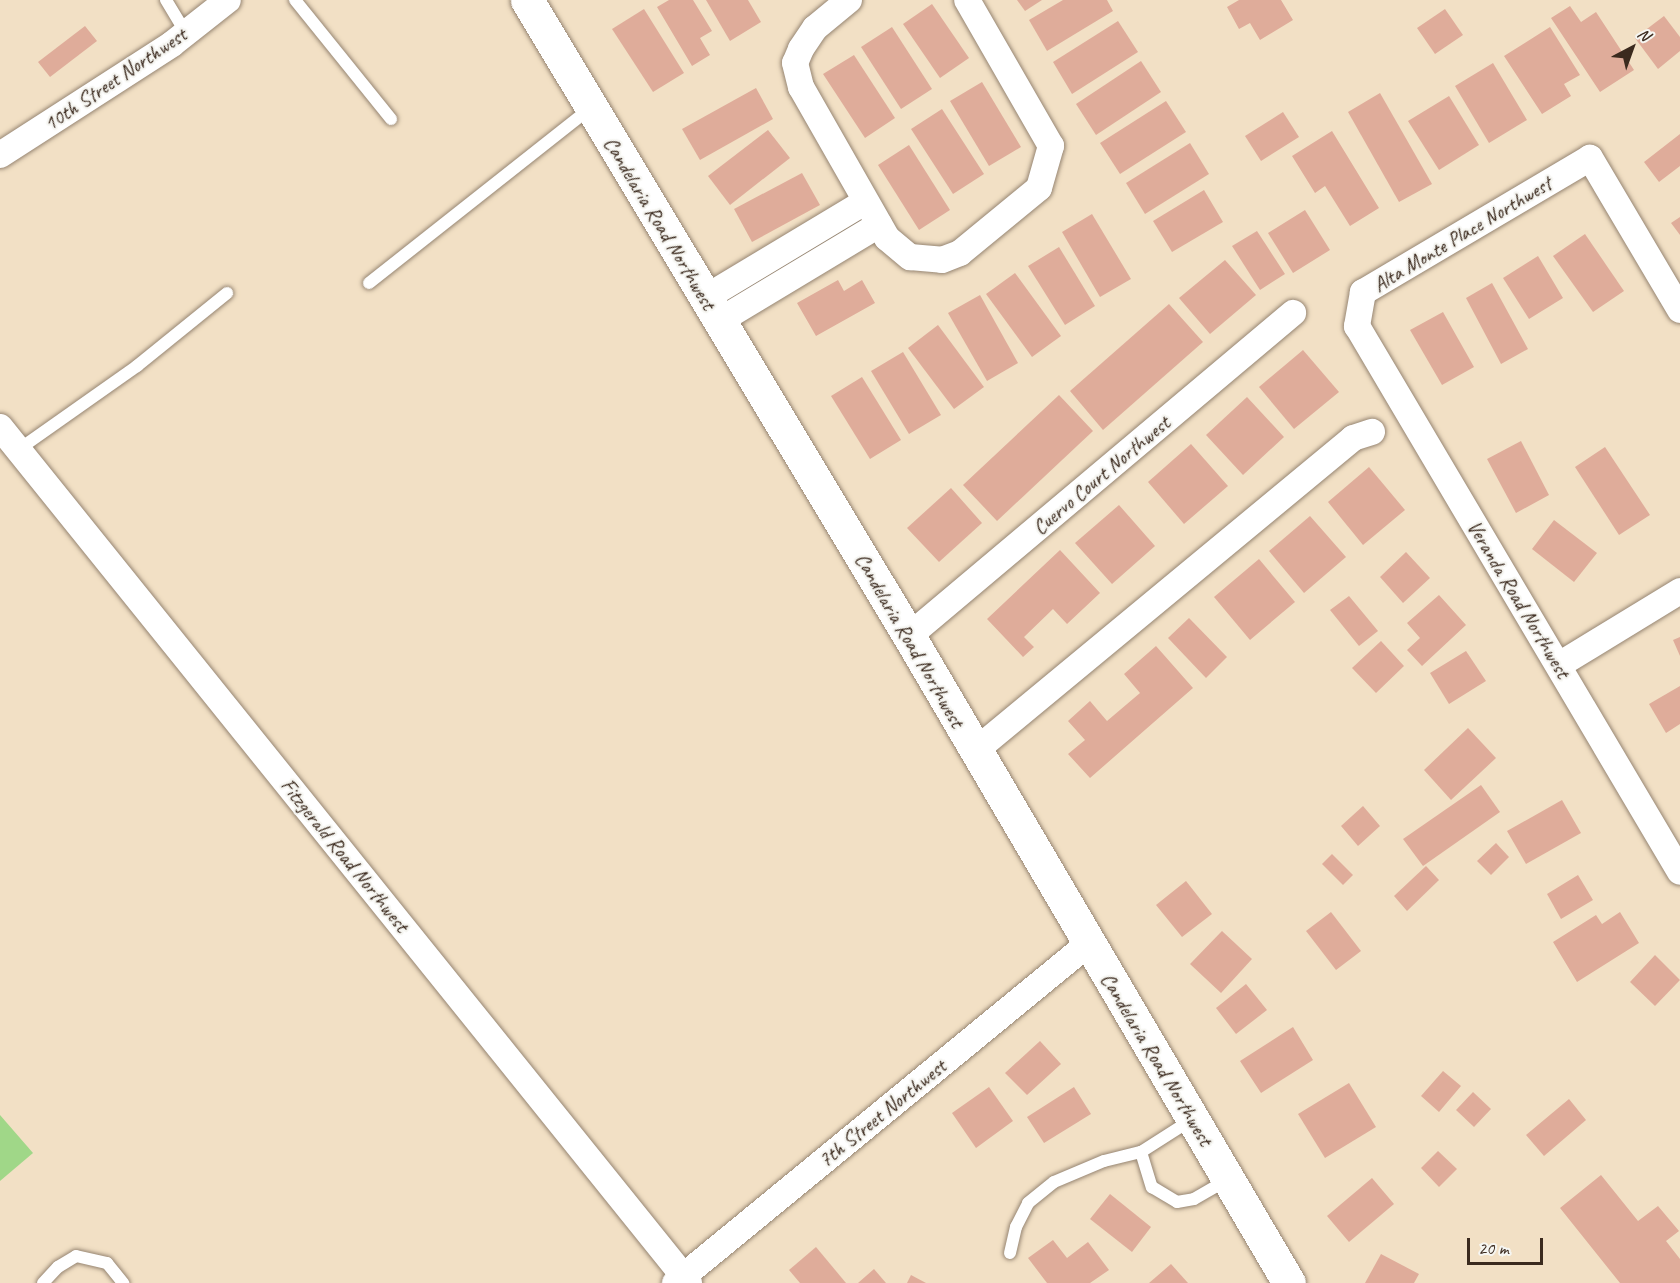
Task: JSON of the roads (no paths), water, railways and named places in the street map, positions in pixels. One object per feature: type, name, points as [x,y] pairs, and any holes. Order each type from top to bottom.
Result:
[{"type":"main road","name":"Candelaria Road Northwest","points":[[527,0],[909,636],[1289,1283]]},
{"type":"street","name":"10th Street Northwest","points":[[0,155],[186,33],[228,0]]},
{"type":"street","points":[[849,0],[815,28],[795,63],[801,87],[887,238],[910,257],[942,260],[960,253],[1038,188],[1049,164],[1051,146],[966,0]]},
{"type":"street","name":"Alta Monte Place Northwest","points":[[1357,326],[1363,292],[1590,158],[1680,310]]},
{"type":"street","points":[[712,309],[865,202]]},
{"type":"street","points":[[712,309],[879,225]]},
{"type":"street","name":"Cuervo Court Northwest","points":[[909,636],[1293,314]]},
{"type":"street","name":"Veranda Road Northwest","points":[[1357,326],[1680,872]]},
{"type":"street","name":"Fitzgerald Road Northwest","points":[[0,427],[683,1281]]},
{"type":"street","points":[[975,751],[1353,438],[1372,432]]},
{"type":"street","points":[[1559,664],[1680,591]]},
{"type":"street","name":"7th Street Northwest","points":[[683,1281],[1088,944]]},
{"type":"lane","points":[[166,0],[186,33]]},
{"type":"lane","points":[[295,0],[391,119]]},
{"type":"lane","points":[[369,283],[591,107]]},
{"type":"lane","points":[[18,450],[137,366],[227,292]]},
{"type":"lane","points":[[1010,1253],[1016,1227],[1028,1203],[1054,1182],[1104,1161],[1141,1152],[1192,1119]]},
{"type":"lane","points":[[1141,1152],[1152,1187],[1177,1202],[1194,1198],[1228,1180]]},
{"type":"lane","points":[[43,1283],[58,1267],[76,1256],[107,1263],[123,1283]]}]
